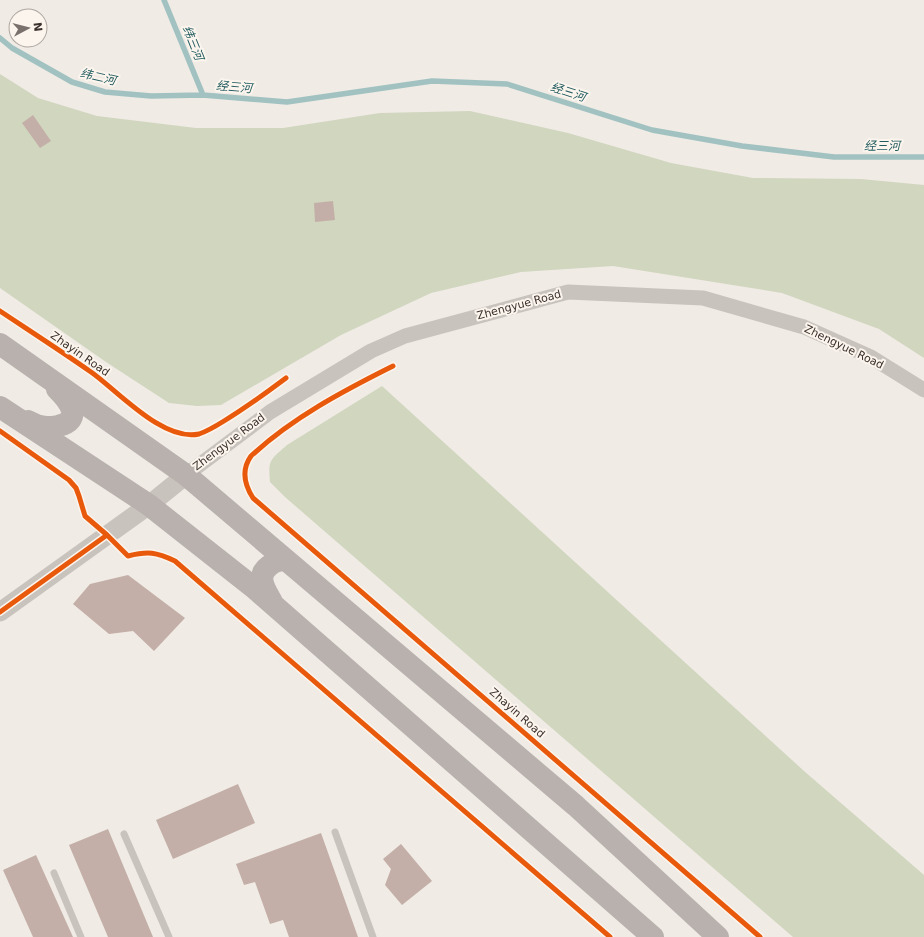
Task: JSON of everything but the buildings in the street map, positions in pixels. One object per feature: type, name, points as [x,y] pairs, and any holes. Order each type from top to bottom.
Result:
[{"type":"main road","points":[[0,344],[186,475],[576,806],[718,937]]},
{"type":"main road","points":[[5,410],[41,427],[51,428],[62,425],[71,420],[73,414],[71,404],[40,372]]},
{"type":"main road","points":[[5,410],[148,505],[253,587],[653,937]]},
{"type":"main road","points":[[274,605],[262,583],[262,575],[265,568],[271,564],[278,560],[286,560]]},
{"type":"street","name":"Zhengyue Road","points":[[186,475],[270,412],[370,351],[419,331],[568,292],[703,298],[804,327],[871,357],[924,390]]},
{"type":"street","points":[[0,612],[148,505],[186,475]]},
{"type":"lane","points":[[335,832],[373,937]]},
{"type":"lane","points":[[124,834],[169,937]]},
{"type":"lane","points":[[54,873],[82,937]]},
{"type":"green space","points":[[0,74],[38,98],[97,116],[196,128],[283,128],[380,113],[470,111],[568,133],[671,163],[753,178],[861,179],[924,185],[924,358],[879,329],[782,293],[613,266],[521,272],[431,293],[341,335],[221,405],[197,406],[169,403],[106,362],[0,288]]},
{"type":"green space","points":[[382,386],[804,771],[924,875],[924,937],[793,937],[285,497],[270,482],[269,469],[271,461],[287,445]]},
{"type":"waterway","name":"纬三河","points":[[164,0],[203,95]]},
{"type":"waterway","name":"经三河","points":[[0,38],[12,48],[72,82],[105,92],[151,96],[203,95],[287,102],[432,81],[507,84],[652,130],[742,146],[834,157],[924,157]]},
{"type":"cycle path","name":"Zhayin Road","points":[[0,311],[91,372],[156,423],[171,430],[185,434],[199,434],[212,428],[248,406],[286,378]]},
{"type":"cycle path","name":"Zhayin Road","points":[[393,366],[355,385],[301,417],[283,429],[251,456],[246,466],[245,477],[247,488],[253,498],[760,937]]},
{"type":"cycle path","points":[[0,431],[69,480],[76,488],[85,516],[128,556],[141,553],[152,553],[175,561],[610,937]]},
{"type":"cycle path","points":[[0,612],[107,535]]},
{"type":"water label","name":"纬二河","points":[[98,77]]}]
